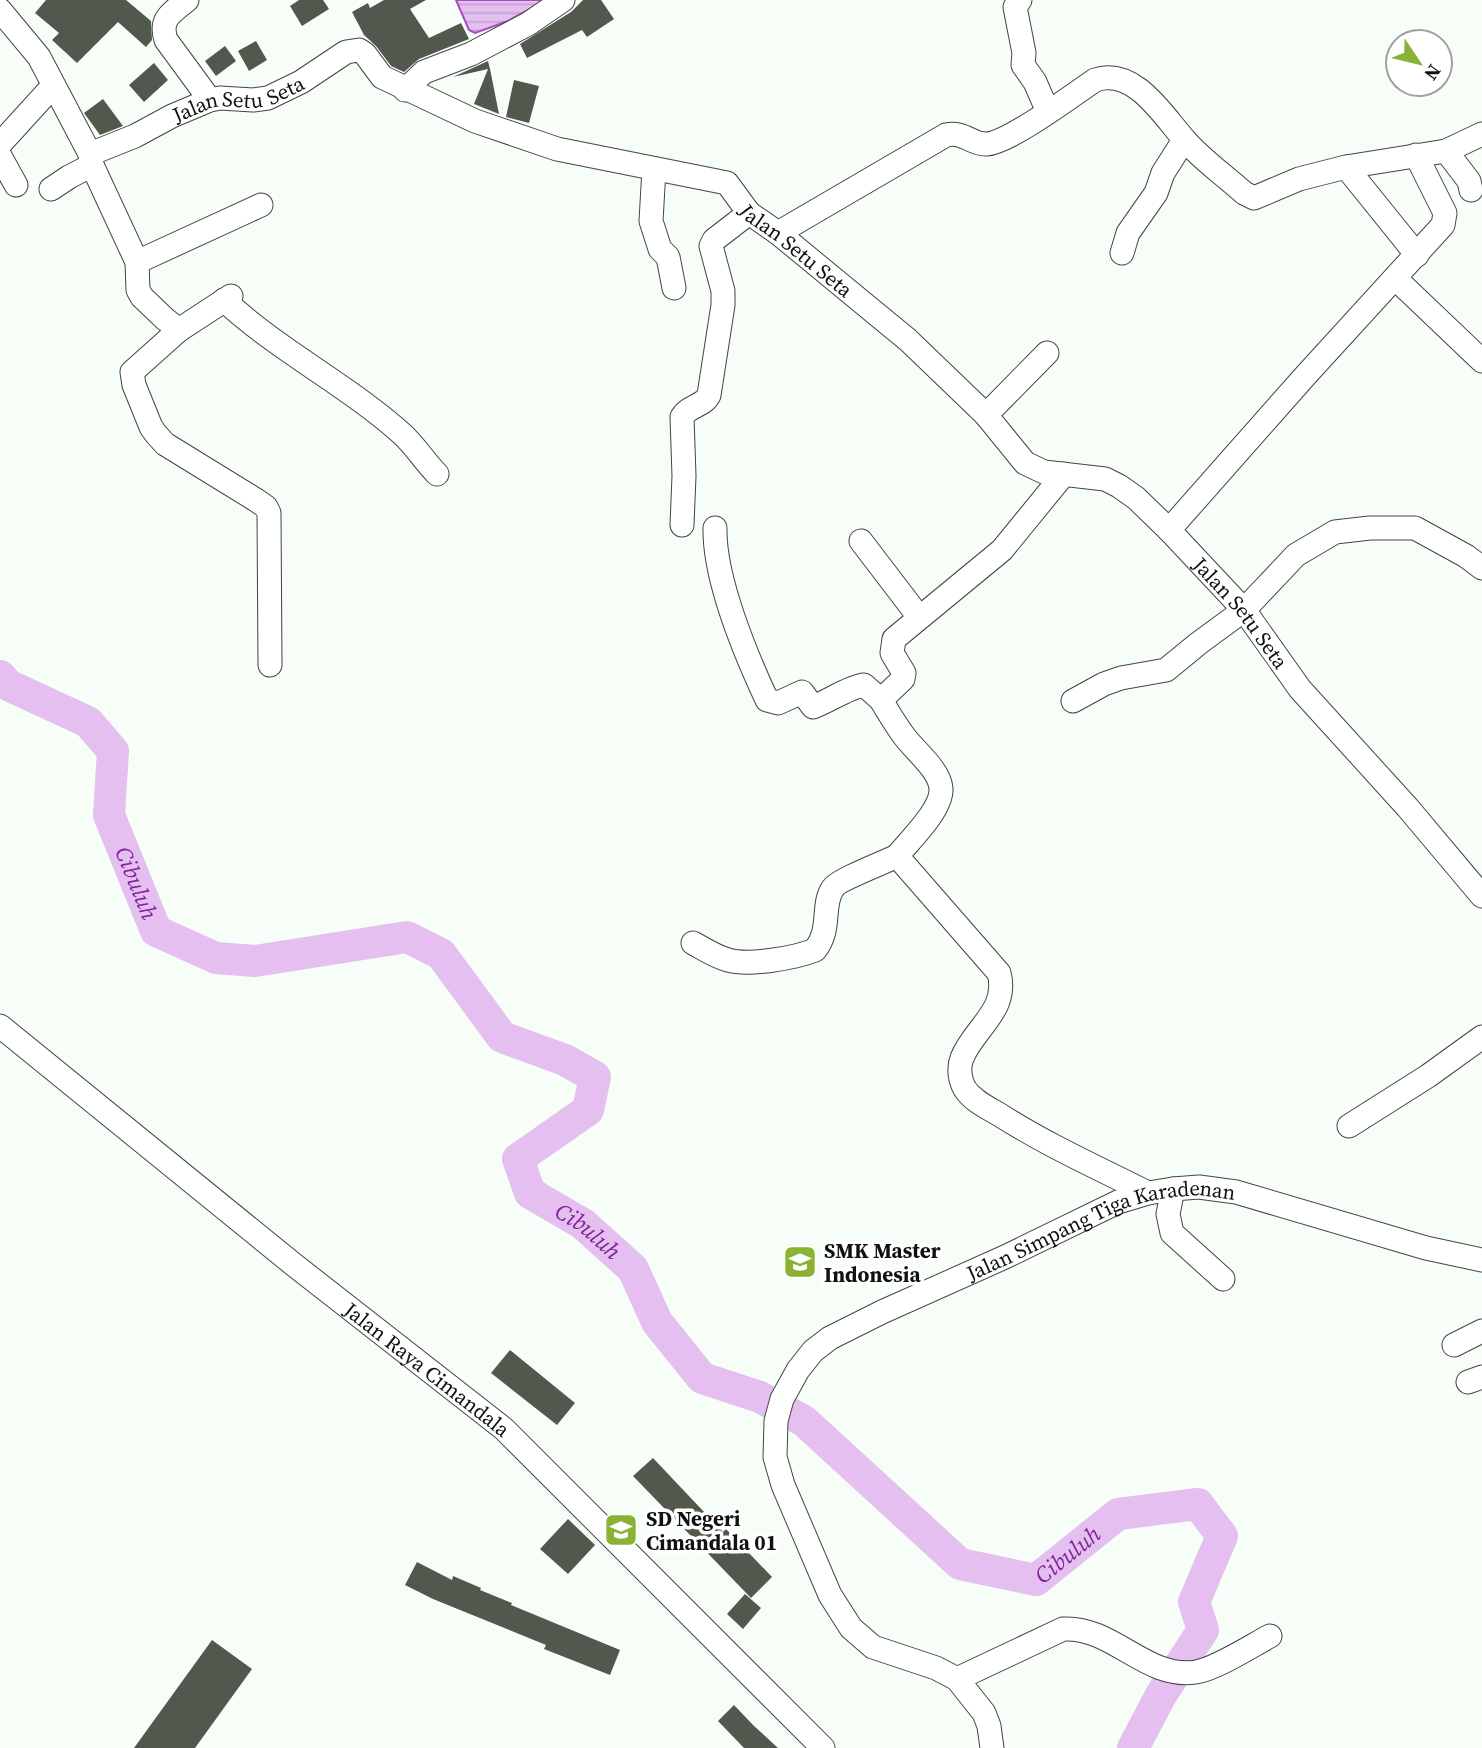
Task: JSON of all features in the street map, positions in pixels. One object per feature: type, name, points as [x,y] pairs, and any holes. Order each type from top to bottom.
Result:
[{"type":"street","points":[[187,0],[165,21],[163,31],[166,40],[210,100]]},
{"type":"street","points":[[1017,3],[1024,53],[1023,65],[1035,82],[1048,112]]},
{"type":"street","points":[[405,90],[424,72],[494,42],[556,5]]},
{"type":"street","points":[[0,10],[39,57],[52,87],[84,140],[137,262],[137,282],[142,297],[178,330]]},
{"type":"street","name":"Jalan Setu Seta","points":[[51,189],[91,160],[172,116],[220,98],[268,98],[301,82],[346,52],[359,50],[383,77],[405,90],[475,121],[557,149],[727,183],[749,213],[778,233],[889,324],[986,415],[1025,463],[1044,472],[1105,479],[1119,486],[1169,530],[1244,610],[1300,689],[1408,808],[1482,896]]},
{"type":"street","points":[[778,233],[946,135],[962,135],[987,144],[1027,125],[1095,80],[1105,77],[1117,79],[1138,89],[1161,111],[1184,140],[1244,193],[1254,198],[1299,179],[1350,166],[1446,150],[1482,134]]},
{"type":"street","points":[[0,144],[52,87]]},
{"type":"street","points":[[1122,253],[1128,233],[1156,192],[1163,173],[1184,140]]},
{"type":"street","points":[[1446,150],[1469,181],[1471,190]]},
{"type":"street","points":[[1169,530],[1443,225],[1446,217],[1416,155]]},
{"type":"street","points":[[0,156],[16,185]]},
{"type":"street","points":[[1350,166],[1404,223]]},
{"type":"street","points":[[1350,166],[1418,255]]},
{"type":"street","points":[[654,169],[652,221],[660,249],[668,257],[674,288]]},
{"type":"street","points":[[137,262],[261,205]]},
{"type":"street","points":[[682,526],[682,418],[685,412],[707,401],[723,305],[723,291],[711,244],[749,213]]},
{"type":"street","points":[[1396,279],[1482,361]]},
{"type":"street","points":[[270,665],[269,513],[266,507],[256,500],[165,443],[151,427],[132,377],[135,369],[178,330],[228,298],[262,334],[363,402],[404,435],[436,474]]},
{"type":"street","points":[[986,415],[1047,353]]},
{"type":"street","points":[[881,700],[903,680],[904,673],[891,653],[894,639],[1002,550],[1064,474]]},
{"type":"street","points":[[1073,701],[1121,678],[1166,670],[1244,610],[1296,555],[1335,532],[1370,527],[1415,528],[1466,556],[1482,568]]},
{"type":"street","points":[[693,943],[718,956],[738,962],[771,960],[815,950],[823,939],[828,901],[836,885],[897,856],[925,824],[940,798],[941,790],[934,773],[911,745],[881,700],[864,685],[813,707],[802,692],[778,703],[767,701],[718,569],[715,528]]},
{"type":"street","points":[[861,541],[919,617]]},
{"type":"street","points":[[897,856],[999,973],[1002,985],[997,1007],[961,1059],[959,1075],[965,1090],[977,1101],[1039,1140],[1148,1193]]},
{"type":"street","name":"Jalan Raya Cimandala","points":[[0,1026],[293,1264],[505,1429],[823,1748]]},
{"type":"street","points":[[1349,1126],[1428,1076],[1482,1037]]},
{"type":"street","name":"Jalan Simpang Tiga Karadenan","points":[[992,1748],[984,1713],[957,1679],[936,1668],[873,1647],[851,1628],[830,1595],[783,1485],[775,1457],[776,1421],[782,1399],[798,1370],[813,1351],[830,1338],[1118,1202],[1173,1189],[1199,1186],[1236,1192],[1480,1266]]},
{"type":"street","points":[[1173,1189],[1168,1214],[1172,1233],[1223,1279]]},
{"type":"street","points":[[1454,1345],[1482,1331]]},
{"type":"street","points":[[957,1679],[1063,1629],[1076,1628],[1098,1636],[1161,1670],[1197,1672],[1270,1636]]},
{"type":"shaded area","points":[[456,0],[546,0],[508,21],[475,33],[469,30]]},
{"type":"building","points":[[46,0],[126,0],[151,21],[152,40],[146,47],[118,22],[77,63],[52,40],[59,33],[35,13]]},
{"type":"building","points":[[299,0],[323,0],[329,9],[302,26],[290,6]]},
{"type":"building","points":[[384,0],[426,0],[410,9],[429,38],[461,23],[469,39],[419,59],[404,72],[391,66],[364,35],[352,12],[368,3],[370,8]]},
{"type":"building","points":[[583,0],[601,0],[614,19],[587,37],[582,30],[527,58],[520,44],[571,12]]},
{"type":"building","points":[[256,41],[267,60],[249,71],[238,51]]},
{"type":"building","points":[[225,46],[236,61],[216,76],[205,61]]},
{"type":"building","points":[[488,61],[499,114],[474,104],[488,69],[453,77]]},
{"type":"building","points":[[154,63],[168,80],[144,102],[129,85]]},
{"type":"building","points":[[514,80],[539,86],[529,123],[506,117]]},
{"type":"building","points":[[103,99],[123,126],[100,135],[84,113]]},
{"type":"building","points":[[510,1350],[575,1403],[557,1425],[491,1373]]},
{"type":"building","points":[[653,1458],[723,1532],[726,1529],[772,1577],[751,1598],[633,1476]]},
{"type":"building","points":[[568,1519],[595,1545],[568,1574],[540,1549]]},
{"type":"building","points":[[417,1562],[452,1580],[453,1576],[512,1603],[511,1605],[620,1650],[610,1675],[544,1649],[546,1645],[405,1585]]},
{"type":"building","points":[[745,1594],[761,1608],[743,1629],[727,1614]]},
{"type":"building","points":[[212,1640],[252,1669],[195,1748],[134,1748]]},
{"type":"building","points":[[734,1705],[778,1748],[744,1748],[718,1721]]},
{"type":"waterway","name":"Cibuluh","points":[[0,676],[8,685],[88,722],[113,751],[109,815],[156,931],[216,958],[255,961],[407,937],[441,954],[502,1037],[565,1060],[595,1077],[588,1110],[518,1159],[530,1193],[583,1224],[633,1269],[657,1322],[702,1378],[760,1397],[804,1421],[960,1564],[1036,1580],[1118,1514],[1198,1504],[1222,1536],[1194,1602],[1203,1630],[1161,1695],[1133,1748]]},
{"type":"place","name":"SMK Master Indonesia","points":[[800,1262]]},
{"type":"place","name":"SD Negeri Cimandala 01","points":[[621,1530]]}]
